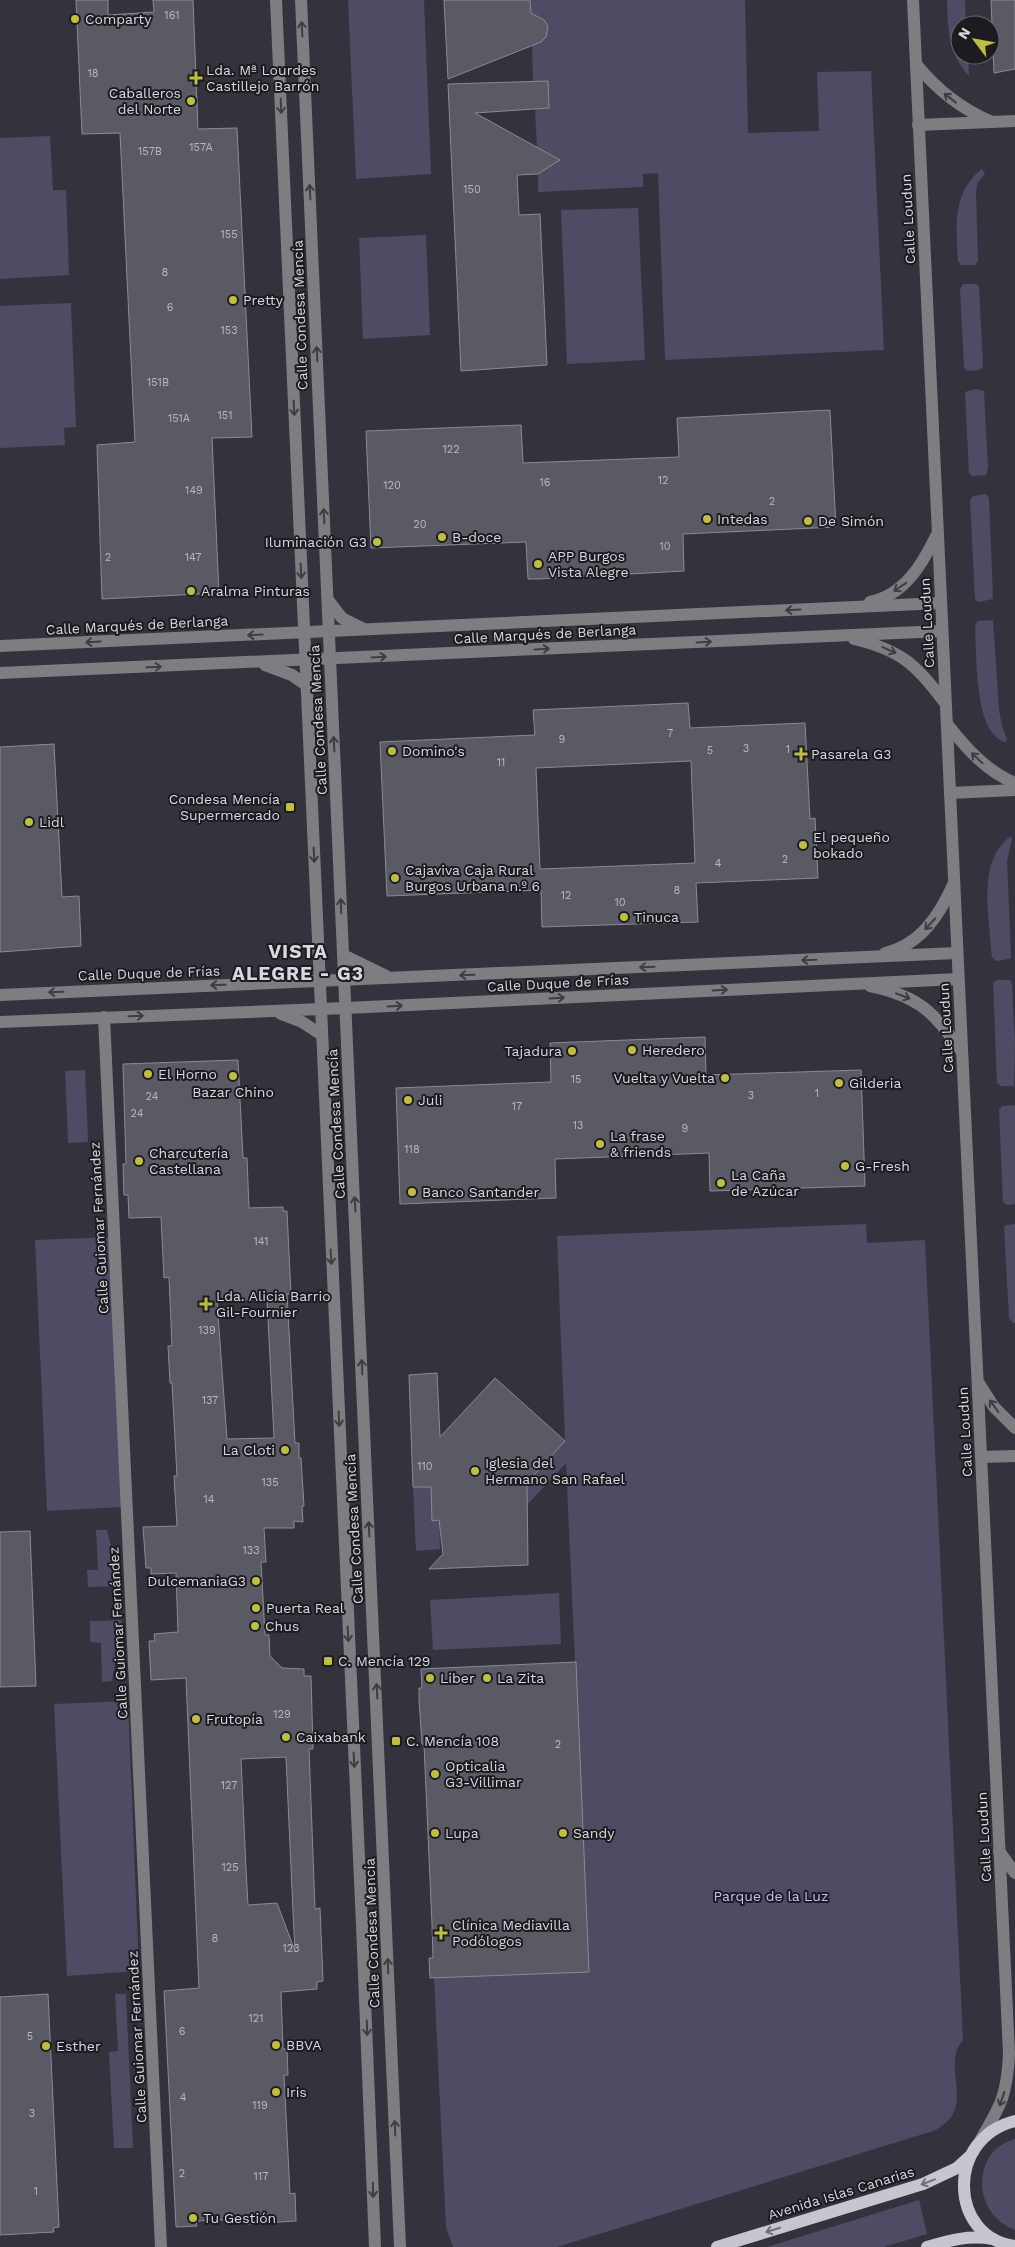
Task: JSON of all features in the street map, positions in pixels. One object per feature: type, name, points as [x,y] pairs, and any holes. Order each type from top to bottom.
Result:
[{"type":"main road","points":[[995,2239],[982,2230],[972,2217],[966,2203],[963,2187],[964,2172],[969,2157],[981,2139],[992,2130],[1015,2121]]},
{"type":"main road","name":"Avenida Islas Canarias","points":[[717,2247],[923,2184],[957,2168],[969,2157]]},
{"type":"main road","points":[[927,2247],[959,2238],[976,2236],[995,2239],[1015,2246]]},
{"type":"street","name":"Calle Condesa Mencía","points":[[276,0],[375,2247]]},
{"type":"street","name":"Calle Condesa Mencía","points":[[301,0],[400,2247]]},
{"type":"street","name":"Calle Loudun","points":[[913,0],[999,1851],[1009,1922],[1008,2080],[1004,2097],[981,2139]]},
{"type":"street","points":[[916,64],[931,82],[949,98],[968,112],[992,122]]},
{"type":"street","points":[[918,125],[1015,121]]},
{"type":"street","name":"Calle Marqués de Berlanga","points":[[842,607],[879,600],[907,582],[925,559],[937,534]]},
{"type":"street","name":"Calle Marqués de Berlanga","points":[[328,600],[342,618],[366,629]]},
{"type":"street","name":"Calle Marqués de Berlanga","points":[[0,646],[941,603]]},
{"type":"street","name":"Calle Marqués de Berlanga","points":[[0,674],[942,631]]},
{"type":"street","name":"Calle Marqués de Berlanga","points":[[842,636],[879,646],[901,656],[916,667],[946,703]]},
{"type":"street","name":"Calle Marqués de Berlanga","points":[[250,662],[281,670],[306,685]]},
{"type":"street","points":[[946,724],[965,747],[984,765],[1015,783]]},
{"type":"street","points":[[950,793],[1015,790]]},
{"type":"street","name":"Calle Duque de Frías","points":[[858,958],[888,952],[907,944],[922,933],[936,918],[954,882]]},
{"type":"street","name":"Calle Duque de Frías","points":[[0,995],[957,953]]},
{"type":"street","name":"Calle Duque de Frías","points":[[344,955],[390,978]]},
{"type":"street","name":"Calle Duque de Frías","points":[[0,1022],[346,1008],[958,979]]},
{"type":"street","name":"Calle Duque de Frías","points":[[856,983],[908,998],[926,1008],[943,1025],[962,1052]]},
{"type":"street","name":"Calle Duque de Frías","points":[[261,1011],[293,1018],[322,1035]]},
{"type":"street","name":"Calle Guiomar Fernández","points":[[104,1017],[161,2247]]},
{"type":"street","points":[[978,1382],[994,1407],[1015,1428]]},
{"type":"street","points":[[981,1457],[1015,1456]]},
{"type":"street","points":[[999,1851],[1015,1873]]},
{"type":"street","name":"Calle Loudun","points":[[1009,2054],[1015,2072]]},
{"type":"green space","points":[[348,0],[424,0],[431,174],[356,179]]},
{"type":"green space","points":[[530,0],[745,0],[748,133],[819,131],[817,72],[871,71],[884,350],[665,360],[658,173],[643,174],[643,187],[538,192],[538,174],[560,160],[537,147],[535,109],[549,108],[548,82],[533,82],[532,43],[544,40],[548,30],[543,19],[531,16]]},
{"type":"green space","points":[[947,0],[965,0],[966,15],[950,15],[950,41]]},
{"type":"green space","points":[[961,65],[968,65],[969,76]]},
{"type":"green space","points":[[50,136],[53,190],[66,190],[69,275],[0,279],[0,138]]},
{"type":"green space","points":[[982,169],[985,174],[978,182],[976,192],[978,261],[975,265],[961,265],[958,261],[957,248],[958,211],[965,188]]},
{"type":"green space","points":[[638,208],[645,360],[567,364],[561,210]]},
{"type":"green space","points":[[426,235],[430,335],[363,339],[359,238]]},
{"type":"green space","points":[[963,284],[977,284],[979,287],[983,366],[980,370],[967,371],[964,367],[960,289]]},
{"type":"green space","points":[[71,303],[76,427],[64,428],[65,445],[0,448],[0,306]]},
{"type":"green space","points":[[975,389],[984,391],[988,468],[986,475],[972,476],[969,473],[965,392]]},
{"type":"green space","points":[[986,494],[989,498],[993,599],[978,602],[975,599],[970,500],[973,496]]},
{"type":"green space","points":[[993,620],[999,710],[1007,739],[1006,742],[995,736],[988,725],[982,709],[979,691],[975,625],[978,621]]},
{"type":"green space","points":[[1010,837],[1012,839],[1007,861],[1011,957],[996,961],[992,957],[989,926],[989,876],[999,848]]},
{"type":"green space","points":[[997,980],[1010,980],[1012,984],[1015,1043],[1014,1086],[1001,1086],[997,1083],[993,983]]},
{"type":"green space","points":[[85,1070],[88,1142],[68,1143],[65,1071]]},
{"type":"green space","points":[[1015,1105],[1015,1204],[1007,1205],[1003,1202],[999,1110],[1002,1106]]},
{"type":"green space","name":"Parque de la Luz","points":[[866,1224],[867,1243],[925,1240],[963,2040],[957,2051],[955,2063],[957,2100],[954,2111],[947,2122],[933,2131],[557,2247],[453,2247],[446,2227],[434,1978],[589,1971],[566,1463],[526,1506],[527,1483],[565,1441],[557,1236]]},
{"type":"green space","points":[[1015,1224],[1015,1323],[1013,1323],[1009,1318],[1004,1227]]},
{"type":"green space","points":[[111,1237],[123,1507],[47,1511],[35,1240]]},
{"type":"green space","points":[[413,1487],[431,1487],[432,1520],[439,1521],[440,1549],[416,1551]]},
{"type":"green space","points":[[96,1530],[107,1530],[121,1586],[88,1587],[87,1570],[98,1570]]},
{"type":"green space","points":[[559,1593],[561,1644],[433,1650],[430,1600]]},
{"type":"green space","points":[[122,1620],[112,1681],[102,1682],[101,1643],[90,1642],[90,1621]]},
{"type":"green space","points":[[128,1701],[139,1971],[67,1976],[54,1704]]},
{"type":"green space","points":[[115,1994],[126,1994],[133,2148],[114,2148],[109,2052],[118,2051]]},
{"type":"green space","points":[[1015,2139],[1015,2230],[1001,2222],[990,2211],[984,2197],[982,2183],[984,2168],[990,2156],[1001,2145]]},
{"type":"green space","points":[[919,2200],[927,2234],[884,2247],[767,2247]]},
{"type":"building","points":[[76,0],[108,0],[108,15],[154,12],[153,0],[193,0],[198,129],[237,128],[252,437],[212,438],[219,593],[102,599],[97,445],[135,442],[120,133],[82,134]]},
{"type":"building","points":[[444,0],[530,0],[531,13],[544,20],[548,26],[546,37],[541,42],[448,79]]},
{"type":"building","points":[[991,0],[1015,0],[1015,69],[994,73],[994,65],[1000,65],[1000,15],[992,15]]},
{"type":"building","points":[[548,81],[549,108],[475,113],[560,160],[538,174],[517,175],[519,215],[540,214],[547,365],[461,371],[448,84]]},
{"type":"building","points":[[830,410],[836,527],[683,534],[684,571],[539,579],[528,579],[526,542],[371,548],[366,431],[521,425],[523,463],[679,457],[677,418]]},
{"type":"building","points":[[688,703],[690,728],[805,723],[810,819],[815,818],[818,878],[696,883],[698,922],[542,927],[541,890],[387,896],[380,742],[535,735],[533,710]],"holes":[[[691,761],[695,863],[540,869],[536,768]]]},
{"type":"building","name":"Lidl","points":[[54,744],[62,897],[79,896],[81,946],[0,952],[0,747]]},
{"type":"building","points":[[705,1037],[706,1075],[861,1070],[865,1186],[710,1191],[709,1153],[555,1159],[556,1198],[400,1204],[396,1088],[551,1082],[550,1043]]},
{"type":"building","points":[[238,1060],[243,1158],[247,1158],[249,1208],[283,1207],[283,1211],[287,1211],[291,1294],[287,1294],[295,1443],[299,1443],[299,1458],[301,1458],[303,1522],[294,1521],[294,1528],[264,1528],[266,1562],[261,1562],[265,1635],[269,1635],[270,1656],[282,1668],[304,1669],[304,1676],[311,1676],[313,1749],[309,1749],[315,1909],[320,1908],[323,1981],[317,1982],[317,1989],[281,1992],[283,2049],[287,2049],[288,2075],[284,2075],[290,2194],[295,2193],[296,2221],[247,2224],[247,2219],[196,2221],[197,2226],[176,2227],[164,1991],[199,1988],[186,1678],[151,1680],[149,1641],[155,1641],[154,1634],[178,1632],[176,1573],[151,1574],[151,1568],[146,1568],[143,1527],[177,1526],[174,1476],[177,1476],[168,1346],[172,1346],[169,1277],[164,1278],[161,1217],[129,1218],[128,1195],[124,1195],[123,1164],[126,1164],[123,1064]],"holes":[[[267,1299],[274,1438],[227,1439],[217,1301]],[[286,1757],[293,1912],[295,1951],[277,1903],[248,1905],[246,1869],[241,1759]]]},
{"type":"building","name":"Iglesia del Hermano San Rafael","points":[[437,1373],[440,1437],[495,1378],[565,1441],[527,1483],[528,1565],[429,1569],[443,1554],[439,1520],[432,1521],[431,1487],[413,1487],[409,1375]]},
{"type":"building","points":[[30,1531],[36,1686],[0,1687],[0,1532]]},
{"type":"building","points":[[576,1662],[589,1972],[430,1978],[429,1958],[433,1958],[424,1744],[422,1744],[419,1700],[419,1688],[422,1688],[421,1669]]},
{"type":"building","points":[[48,1994],[59,2227],[53,2228],[54,2232],[0,2235],[0,1997]]},
{"type":"place","name":"Comparty","points":[[75,19]]},
{"type":"place","name":"Lda. Mª Lourdes Castillejo Barrón","points":[[196,78]]},
{"type":"place","name":"Caballeros del Norte","points":[[191,101]]},
{"type":"place","name":"Pretty","points":[[233,300]]},
{"type":"place","name":"Intedas","points":[[707,519]]},
{"type":"place","name":"De Simón","points":[[808,521]]},
{"type":"place","name":"B-doce","points":[[442,537]]},
{"type":"place","name":"Iluminación G3","points":[[377,542]]},
{"type":"place","name":"APP Burgos Vista Alegre","points":[[538,564]]},
{"type":"place","name":"Aralma Pinturas","points":[[191,591]]},
{"type":"place","name":"Domino's","points":[[392,751]]},
{"type":"place","name":"Pasarela G3","points":[[801,754]]},
{"type":"place","name":"Condesa Mencía Supermercado","points":[[290,807]]},
{"type":"place","name":"Lidl","points":[[29,822]]},
{"type":"place","name":"El pequeño bokado","points":[[803,845]]},
{"type":"place","name":"Cajaviva Caja Rural Burgos Urbana n.º 6","points":[[395,878]]},
{"type":"place","name":"Tinuca","points":[[624,917]]},
{"type":"place","name":"Heredero","points":[[632,1050]]},
{"type":"place","name":"Tajadura","points":[[572,1051]]},
{"type":"place","name":"El Horno","points":[[148,1074]]},
{"type":"place","name":"Bazar Chino","points":[[233,1076]]},
{"type":"place","name":"Vuelta y Vuelta","points":[[725,1078]]},
{"type":"place","name":"Gilderia","points":[[839,1083]]},
{"type":"place","name":"Juli","points":[[408,1100]]},
{"type":"place","name":"La frase & friends","points":[[600,1144]]},
{"type":"place","name":"Charcutería Castellana","points":[[139,1161]]},
{"type":"place","name":"G-Fresh","points":[[845,1166]]},
{"type":"place","name":"La Caña de Azúcar","points":[[721,1183]]},
{"type":"place","name":"Banco Santander","points":[[412,1192]]},
{"type":"place","name":"Lda. Alicia Barrio Gil-Fournier","points":[[206,1304]]},
{"type":"place","name":"La Cloti","points":[[285,1450]]},
{"type":"place","name":"Iglesia del Hermano San Rafael","points":[[475,1471]]},
{"type":"place","name":"DulcemaniaG3","points":[[256,1581]]},
{"type":"place","name":"Puerta Real","points":[[256,1608]]},
{"type":"place","name":"Chus","points":[[255,1626]]},
{"type":"place","name":"C. Mencía 129","points":[[328,1661]]},
{"type":"place","name":"Liber","points":[[430,1678]]},
{"type":"place","name":"La Zita","points":[[487,1678]]},
{"type":"place","name":"Frutopía","points":[[196,1719]]},
{"type":"place","name":"Caixabank","points":[[286,1737]]},
{"type":"place","name":"C. Mencía 108","points":[[396,1741]]},
{"type":"place","name":"Opticalia G3-Villimar","points":[[435,1774]]},
{"type":"place","name":"Lupa","points":[[435,1833]]},
{"type":"place","name":"Sandy","points":[[563,1833]]},
{"type":"place","name":"Clínica Mediavilla Podólogos","points":[[441,1933]]},
{"type":"place","name":"BBVA","points":[[276,2045]]},
{"type":"place","name":"Esther","points":[[46,2046]]},
{"type":"place","name":"Iris","points":[[276,2092]]},
{"type":"place","name":"Tu Gestión","points":[[193,2218]]},
{"type":"district","name":"VISTA ALEGRE - G3","points":[[298,962]]}]
